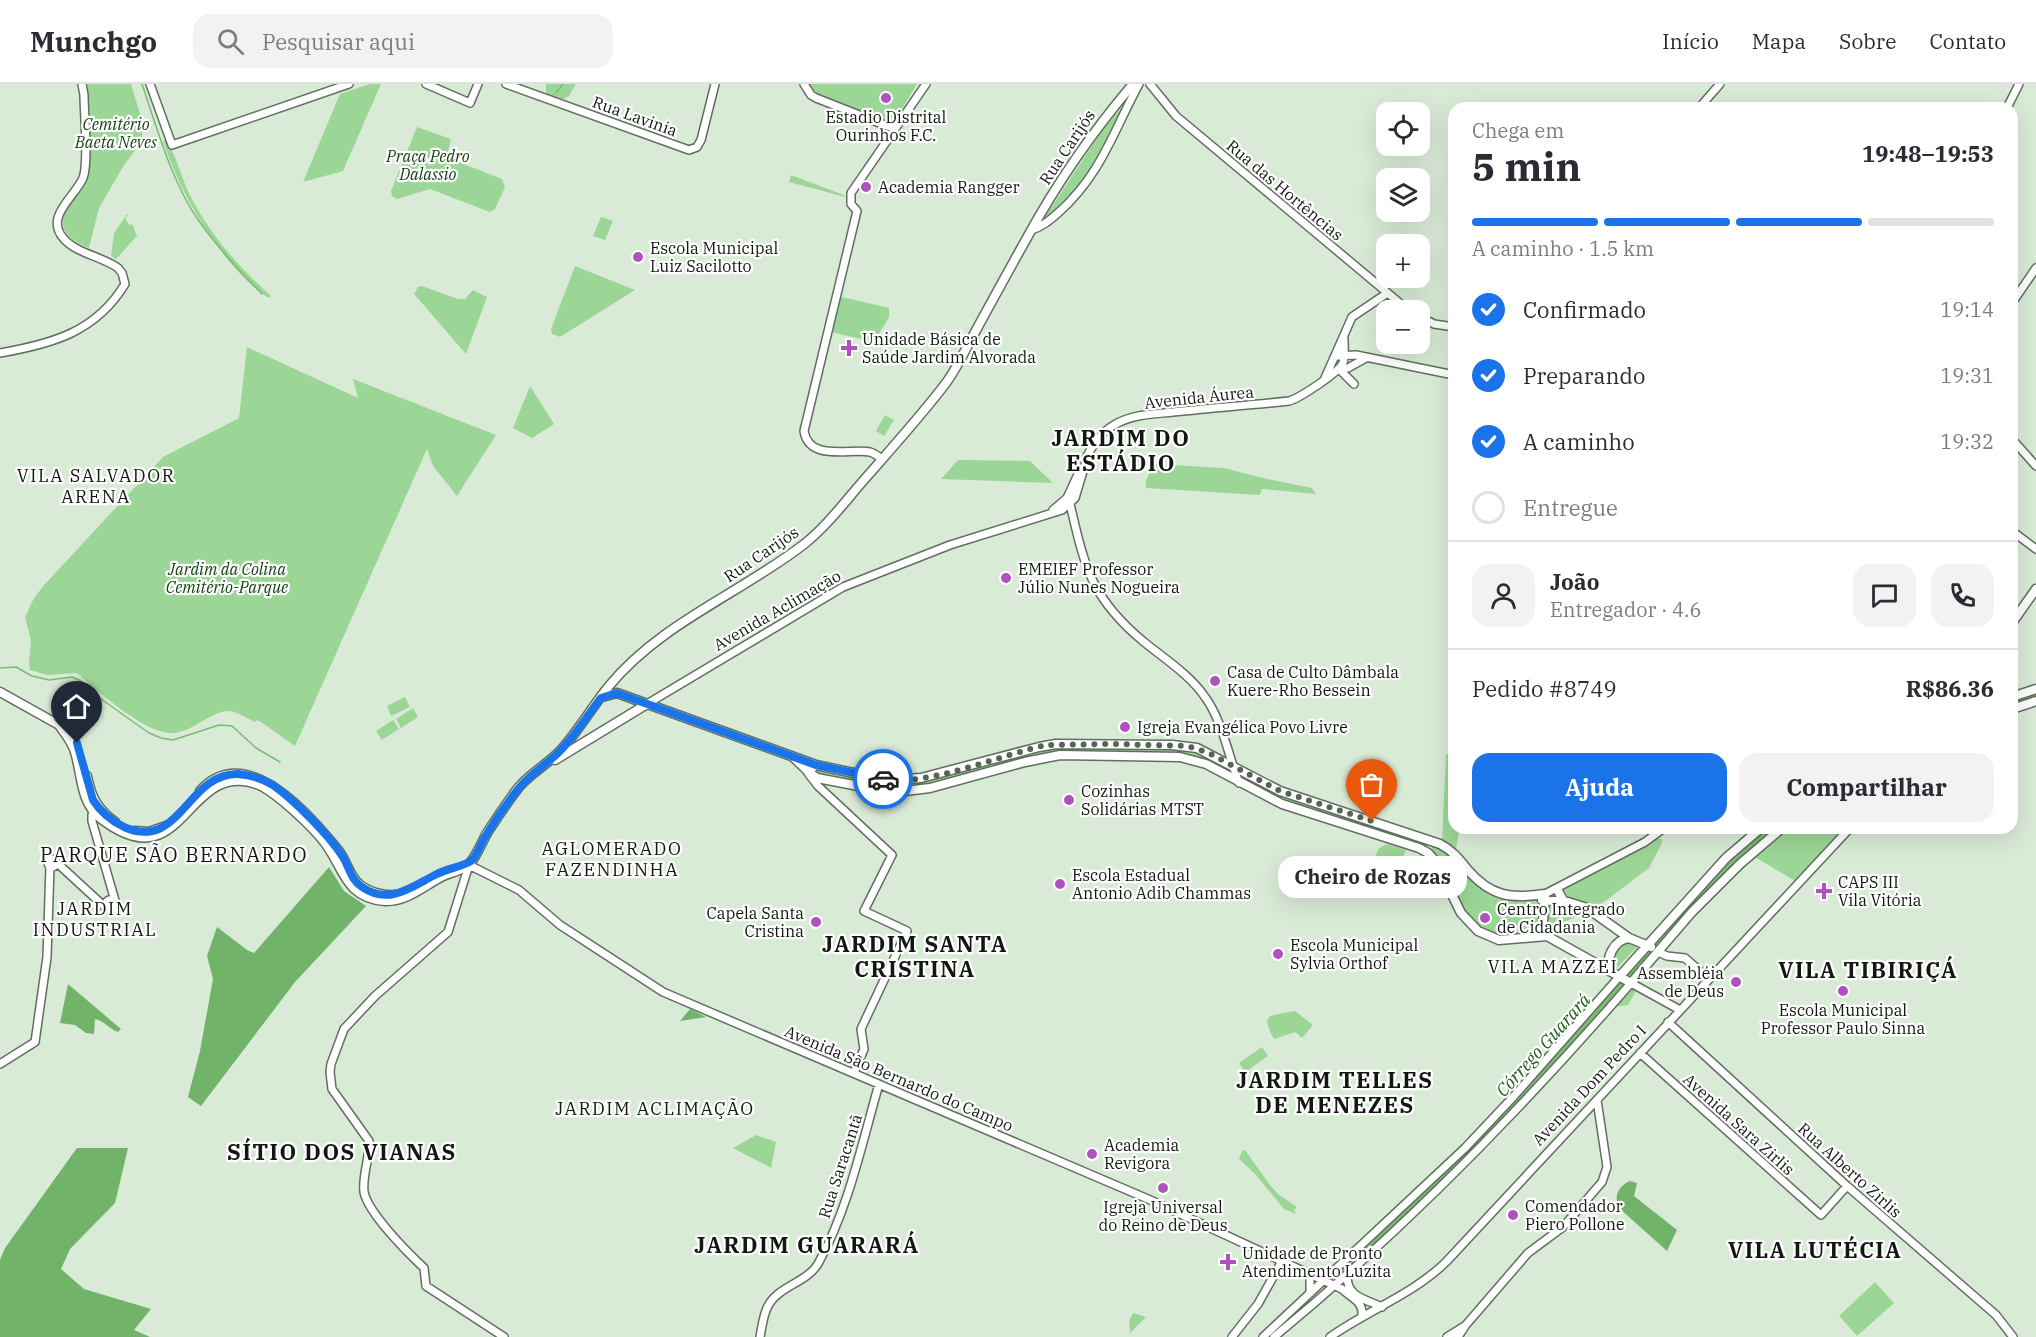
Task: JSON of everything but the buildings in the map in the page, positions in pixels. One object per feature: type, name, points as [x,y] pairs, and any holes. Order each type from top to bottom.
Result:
[{"type":"main road","name":"Rua Carijós","points":[[470,863],[497,817],[519,787],[543,767],[574,734],[617,678],[638,655],[669,632],[803,545],[821,530],[882,459],[951,375],[1031,230],[1101,121],[1133,84]]},
{"type":"main road","points":[[2018,614],[2036,589]]},
{"type":"main road","points":[[617,678],[615,687],[617,693]]},
{"type":"main road","points":[[2018,695],[2036,689]]},
{"type":"main road","points":[[0,692],[59,725],[75,750],[84,791],[95,809],[120,825],[137,832],[149,832],[166,826],[210,781],[228,775],[246,775],[260,779],[282,792],[338,849],[357,882],[373,892],[388,895],[401,893],[437,874],[470,863]]},
{"type":"main road","points":[[601,698],[617,693],[793,757],[812,769],[885,790],[905,792],[952,783],[1044,758],[1068,755],[1188,758],[1236,771],[1304,799],[1433,841],[1446,847],[1473,875],[1490,889],[1504,896],[1545,897],[1579,904],[1592,910],[1629,938],[1652,949]]},
{"type":"main road","points":[[2018,707],[2036,701]]},
{"type":"main road","name":"Avenida Aclimação","points":[[543,767],[647,704]]},
{"type":"main road","points":[[574,734],[584,744]]},
{"type":"main road","points":[[812,769],[905,780],[935,775],[1046,745],[1187,746],[1207,752],[1282,804],[1419,848],[1428,853],[1440,867],[1456,905],[1467,921],[1479,931],[1494,939],[1551,937],[1625,980]]},
{"type":"main road","points":[[1282,804],[1289,801],[1290,794]]},
{"type":"main road","points":[[1302,812],[1301,805],[1304,799]]},
{"type":"main road","points":[[1625,980],[1726,858],[1754,834]]},
{"type":"main road","points":[[1625,980],[1652,949],[1729,874],[1775,834]]},
{"type":"main road","points":[[1428,853],[1433,841]]},
{"type":"main road","points":[[1557,889],[1564,902]]},
{"type":"main road","points":[[1542,936],[1545,897]]},
{"type":"main road","points":[[1609,971],[1608,960],[1613,950],[1620,940],[1629,938]]},
{"type":"street","points":[[0,353],[43,344],[78,331],[108,306],[125,284],[118,267],[66,241],[58,225],[59,211],[79,185],[85,170],[84,95],[81,84]]},
{"type":"street","points":[[150,84],[172,145],[349,84]]},
{"type":"street","points":[[426,84],[470,103],[478,84]]},
{"type":"street","name":"Rua Lavinia","points":[[506,84],[526,88],[568,107],[692,149],[697,147],[701,140],[715,84]]},
{"type":"street","points":[[804,84],[811,95],[824,102],[895,129]]},
{"type":"street","points":[[882,459],[871,453],[827,452],[818,449],[807,441],[804,431],[857,211],[851,204],[851,193],[926,84]]},
{"type":"street","name":"Rua Carijós","points":[[1031,230],[1046,224],[1067,205],[1092,175],[1110,146],[1139,84]]},
{"type":"street","name":"Rua das Hortências","points":[[1150,84],[1176,116],[1394,300]]},
{"type":"street","points":[[2010,102],[2019,84]]},
{"type":"street","points":[[1704,102],[1717,85]]},
{"type":"street","points":[[2018,294],[2036,268]]},
{"type":"street","name":"Avenida Áurea","points":[[1325,378],[1354,315],[1386,294]]},
{"type":"street","points":[[1430,322],[1448,326]]},
{"type":"street","points":[[1339,369],[1344,357],[1344,339]]},
{"type":"street","points":[[1336,356],[1356,356],[1448,374]]},
{"type":"street","name":"Avenida Áurea","points":[[1068,501],[1078,491],[1086,458],[1092,446],[1104,432],[1123,421],[1141,416],[1289,402],[1304,395],[1339,369],[1348,368],[1367,358]]},
{"type":"street","points":[[1332,364],[1354,384]]},
{"type":"street","points":[[2018,446],[2036,466]]},
{"type":"street","points":[[1068,501],[1086,568],[1101,596],[1127,627],[1203,694],[1217,717],[1236,771]]},
{"type":"street","name":"Avenida Aclimação","points":[[647,704],[843,586],[950,545],[1043,515],[1068,501]]},
{"type":"street","points":[[2018,536],[2036,549]]},
{"type":"street","points":[[812,769],[824,791],[892,855],[864,911],[907,931],[861,1029],[864,1049],[854,1073]]},
{"type":"street","points":[[0,1064],[35,1042],[47,957],[53,864],[92,896],[110,903],[111,886],[92,821],[95,809]]},
{"type":"street","points":[[1545,897],[1656,834]]},
{"type":"street","name":"Avenida Dom Pedro I","points":[[1330,1337],[1409,1292],[1442,1266],[1844,834]]},
{"type":"street","points":[[470,863],[448,932],[375,996],[344,1029],[331,1064],[332,1089],[369,1141],[364,1181],[368,1202],[411,1256],[424,1268],[426,1286],[504,1337]]},
{"type":"street","name":"Avenida São Bernardo do Campo","points":[[470,863],[519,890],[560,925],[663,992],[1152,1201],[1336,1286],[1358,1301],[1363,1311],[1362,1317]]},
{"type":"street","points":[[1652,949],[1667,956],[1685,958],[1709,979]]},
{"type":"street","points":[[1625,980],[1680,1010]]},
{"type":"street","points":[[1274,1337],[1336,1286],[1470,1159],[1625,980]]},
{"type":"street","points":[[1263,1337],[1465,1148],[1625,980]]},
{"type":"street","name":"Rua Alberto Zirlis","points":[[1668,1022],[1847,1186],[1996,1315],[2013,1337]]},
{"type":"street","name":"Avenida Sara Zirlis","points":[[1640,1053],[1821,1215],[1847,1186]]},
{"type":"street","name":"Rua Saracantã","points":[[760,1337],[765,1314],[772,1300],[811,1273],[822,1256],[842,1210],[879,1084]]},
{"type":"street","points":[[1458,1337],[1528,1253],[1563,1227],[1602,1182],[1607,1167],[1597,1100]]},
{"type":"street","points":[[1232,1337],[1258,1304],[1282,1261]]},
{"type":"street","points":[[1306,1311],[1302,1305],[1307,1295],[1310,1274]]},
{"type":"street","points":[[1347,1276],[1350,1291],[1382,1307]]},
{"type":"street","points":[[1447,1337],[1465,1326]]},
{"type":"green space","name":"Cemitério Baeta Neves","points":[[87,84],[131,84],[142,120],[142,141],[124,165],[99,208],[89,248],[72,239],[65,231],[63,222],[69,203],[90,168]]},
{"type":"green space","points":[[370,84],[381,84],[343,171],[303,182],[340,94]]},
{"type":"green space","points":[[546,84],[576,84],[569,96],[563,99],[546,94]]},
{"type":"green space","points":[[808,84],[917,84],[893,124],[822,98],[811,91]]},
{"type":"green space","points":[[1124,105],[1101,156],[1087,179],[1066,203],[1040,224],[1104,128]]},
{"type":"green space","name":"Praça Pedro Dalassio","points":[[417,127],[451,139],[448,151],[456,161],[502,179],[505,187],[495,209],[490,212],[430,189],[397,199],[392,196],[391,191]]},
{"type":"green space","points":[[166,140],[190,195],[206,223],[236,262],[271,296],[269,298],[242,276],[208,232],[175,173],[163,141]]},
{"type":"green space","points":[[791,175],[844,195],[845,197],[789,182]]},
{"type":"green space","points":[[127,214],[128,216],[125,217],[129,225],[132,224],[137,236],[116,259],[111,256],[114,233]]},
{"type":"green space","points":[[601,217],[613,221],[605,240],[593,236]]},
{"type":"green space","points":[[575,266],[635,290],[560,337],[552,334],[551,329]]},
{"type":"green space","points":[[422,286],[458,299],[465,299],[473,290],[487,297],[466,354],[414,294],[418,287]]},
{"type":"green space","points":[[842,297],[889,308],[889,317],[874,342],[831,332],[839,300]]},
{"type":"green space","name":"Jardim da Colina Cemitério-Parque","points":[[247,347],[358,398],[353,379],[496,435],[457,496],[433,466],[427,449],[295,746],[258,720],[255,722],[230,711],[216,714],[186,730],[170,733],[159,731],[121,709],[77,673],[47,675],[30,670],[29,663],[31,641],[25,617],[34,598],[45,584],[163,457],[239,418]]},
{"type":"green space","points":[[530,386],[554,424],[532,438],[513,428]]},
{"type":"green space","points":[[885,415],[894,420],[884,436],[876,431]]},
{"type":"green space","points":[[958,460],[1030,461],[1053,483],[941,479]]},
{"type":"green space","points":[[1154,463],[1170,469],[1170,465],[1224,468],[1312,488],[1316,494],[1262,489],[1260,495],[1146,488],[1146,481]]},
{"type":"green space","points":[[405,697],[410,707],[391,716],[387,706]]},
{"type":"green space","points":[[413,708],[418,717],[401,728],[396,719]]},
{"type":"green space","points":[[393,720],[399,729],[382,740],[376,731]]},
{"type":"green space","points":[[1148,746],[1196,751],[1268,788],[1428,842],[1426,849],[1296,807],[1207,762],[1068,753],[930,786],[886,788],[817,774],[816,771],[818,768],[887,782],[1047,748]]},
{"type":"green space","points":[[1446,754],[1448,754],[1448,834],[1459,834],[1456,848],[1442,841]]},
{"type":"green space","points":[[1784,834],[1840,834],[1795,881],[1755,857]]},
{"type":"green space","points":[[1658,838],[1662,839],[1662,843],[1649,868],[1596,908],[1567,898],[1562,890]]},
{"type":"green space","points":[[1387,844],[1406,850],[1387,895],[1363,884],[1379,848]]},
{"type":"green space","points":[[1436,844],[1503,898],[1540,902],[1540,933],[1503,937],[1482,930],[1461,905],[1434,854],[1432,847]]},
{"type":"green space","points":[[329,867],[344,891],[366,906],[295,982],[201,1106],[188,1097],[200,1051],[213,979],[207,956],[217,927],[254,953]]},
{"type":"green space","points":[[1545,902],[1553,902],[1588,912],[1545,930]]},
{"type":"green space","points":[[1623,940],[1638,946],[1617,968],[1612,969],[1610,967],[1617,944]]},
{"type":"green space","points":[[68,984],[121,1029],[118,1032],[95,1019],[94,1034],[86,1033],[75,1025],[60,1023]]},
{"type":"green space","points":[[1631,989],[1637,989],[1628,1005],[1615,1007]]},
{"type":"green space","points":[[690,1009],[706,1017],[680,1021]]},
{"type":"green space","points":[[1295,1011],[1313,1025],[1302,1038],[1295,1032],[1274,1039],[1268,1024],[1270,1017]]},
{"type":"green space","points":[[1262,1047],[1268,1056],[1245,1072],[1239,1063]]},
{"type":"green space","points":[[756,1135],[776,1142],[771,1168],[733,1148]]},
{"type":"green space","points":[[77,1148],[128,1148],[115,1203],[70,1249],[61,1269],[84,1289],[151,1309],[134,1330],[150,1337],[0,1337],[0,1260],[5,1248]]},
{"type":"green space","points":[[1245,1150],[1278,1194],[1297,1207],[1294,1210],[1296,1214],[1284,1209],[1255,1174],[1239,1159],[1242,1151]]},
{"type":"green space","points":[[1630,1181],[1637,1183],[1634,1196],[1677,1230],[1667,1251],[1619,1208],[1618,1192]]},
{"type":"green space","points":[[1875,1282],[1894,1303],[1857,1336],[1839,1316]]},
{"type":"green space","points":[[1133,1313],[1146,1317],[1130,1333],[1129,1321]]},
{"type":"waterway","points":[[142,84],[166,155],[189,206],[213,240],[262,294]]},
{"type":"waterway","points":[[556,93],[563,84]]},
{"type":"waterway","points":[[0,668],[16,667],[32,676],[49,680],[72,677],[81,681],[94,694],[149,733],[161,738],[173,740],[219,725],[232,726],[256,748],[280,762]]},
{"type":"waterway","name":"Córrego Guarará","points":[[2018,702],[2036,696]]},
{"type":"waterway","name":"Córrego Guarará","points":[[1334,1279],[1475,1147],[1699,895],[1765,834]]},
{"type":"way so far","points":[[883,779],[896,781],[921,778],[1046,745],[1180,745],[1207,752],[1280,791],[1372,821]]},
{"type":"place","name":"Estadio Distrital Ourinhos F.C.","points":[[886,98]]},
{"type":"place","name":"Academia Rangger","points":[[866,187]]},
{"type":"place","name":"Escola Municipal Luiz Sacilotto","points":[[638,257]]},
{"type":"place","name":"Unidade Básica de Saúde Jardim Alvorada","points":[[849,348]]},
{"type":"place","name":"EMEIEF Professor Júlio Nunes Nogueira","points":[[1006,578]]},
{"type":"place","name":"Casa de Culto Dâmbala Kuere-Rho Bessein","points":[[1215,681]]},
{"type":"place","name":"Igreja Evangélica Povo Livre","points":[[1125,727]]},
{"type":"place","name":"Cozinhas Solidárias MTST","points":[[1069,800]]},
{"type":"place","name":"Cheiro de Rozas","points":[[1372,821]]},
{"type":"place","name":"Escola Estadual Antonio Adib Chammas","points":[[1060,884]]},
{"type":"place","name":"CAPS III Vila Vitória","points":[[1824,891]]},
{"type":"place","name":"Centro Integrado de Cidadania","points":[[1485,918]]},
{"type":"place","name":"Capela Santa Cristina","points":[[816,922]]},
{"type":"place","name":"Escola Municipal Sylvia Orthof","points":[[1278,954]]},
{"type":"place","name":"Assembléia de Deus","points":[[1736,982]]},
{"type":"place","name":"Escola Municipal Professor Paulo Sinna","points":[[1843,991]]},
{"type":"place","name":"Academia Revigora","points":[[1092,1154]]},
{"type":"place","name":"Igreja Universal do Reino de Deus","points":[[1163,1188]]},
{"type":"place","name":"Comendador Piero Pollone","points":[[1513,1215]]},
{"type":"place","name":"Unidade de Pronto Atendimento Luzita","points":[[1228,1262]]},
{"type":"district","name":"JARDIM DO ESTÁDIO","points":[[1121,450]]},
{"type":"district","name":"VILA SALVADOR ARENA","points":[[96,485]]},
{"type":"district","name":"PARQUE SÃO BERNARDO","points":[[174,854]]},
{"type":"district","name":"AGLOMERADO FAZENDINHA","points":[[612,858]]},
{"type":"district","name":"JARDIM INDUSTRIAL","points":[[95,918]]},
{"type":"district","name":"JARDIM SANTA CRISTINA","points":[[915,956]]},
{"type":"district","name":"VILA MAZZEI","points":[[1553,966]]},
{"type":"district","name":"VILA TIBIRIÇÁ","points":[[1868,969]]},
{"type":"district","name":"JARDIM TELLES DE MENEZES","points":[[1335,1092]]},
{"type":"district","name":"JARDIM ACLIMAÇÃO","points":[[655,1108]]},
{"type":"district","name":"SÍTIO DOS VIANAS","points":[[342,1151]]},
{"type":"district","name":"JARDIM GUARARÁ","points":[[807,1244]]},
{"type":"district","name":"VILA LUTÉCIA","points":[[1815,1249]]},
{"type":"route","points":[[77,743],[93,800],[97,807],[120,825],[137,832],[159,830],[166,826],[210,781],[228,775],[246,775],[272,785],[308,817],[338,849],[353,877],[362,887],[388,895],[406,891],[437,874],[472,860],[497,817],[519,787],[560,751],[601,698],[610,694],[617,693],[816,765],[883,779]]}]
